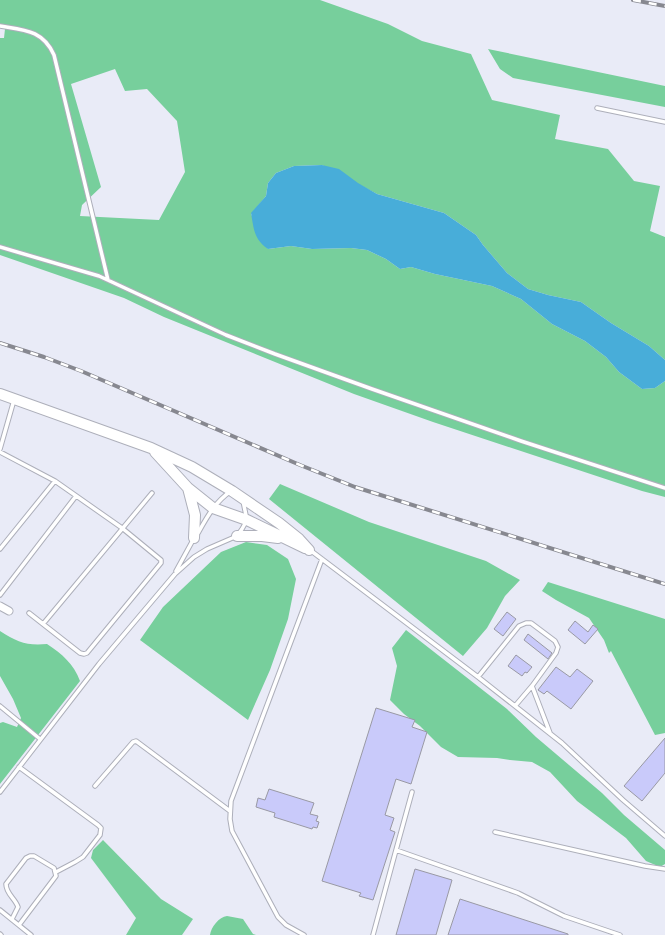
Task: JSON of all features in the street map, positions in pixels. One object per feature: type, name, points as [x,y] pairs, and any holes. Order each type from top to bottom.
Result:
[{"type":"street","points":[[0,394],[150,448],[192,467],[232,491],[291,532],[309,550]]},
{"type":"street","points":[[150,448],[188,488],[213,508],[247,520],[309,550]]},
{"type":"street","points":[[188,488],[195,515],[194,538]]},
{"type":"street","points":[[237,536],[276,537],[291,542]]},
{"type":"street","points":[[0,606],[9,611]]},
{"type":"lane","points":[[0,26],[26,30],[37,34],[47,43],[54,54],[108,280]]},
{"type":"lane","points":[[597,108],[665,122]]},
{"type":"lane","points":[[0,247],[86,272],[108,280],[202,324],[275,354],[372,390],[665,488]]},
{"type":"lane","points":[[14,398],[0,451],[55,481],[122,528],[161,560],[158,567],[87,653],[80,653],[29,613]]},
{"type":"lane","points":[[0,549],[55,481]]},
{"type":"lane","points":[[175,574],[194,538],[213,508],[224,496],[232,491]]},
{"type":"lane","points":[[44,624],[152,493]]},
{"type":"lane","points":[[0,595],[76,496]]},
{"type":"lane","points":[[0,792],[99,664],[175,574],[207,549],[237,536],[247,520],[242,498]]},
{"type":"lane","points":[[309,550],[551,734],[665,836]]},
{"type":"lane","points":[[304,935],[286,925],[278,917],[232,831],[230,811],[234,794],[322,559]]},
{"type":"lane","points":[[478,677],[519,626],[526,623],[531,623],[555,641],[558,647],[556,653],[532,686],[515,706]]},
{"type":"lane","points":[[532,686],[551,734]]},
{"type":"lane","points":[[0,706],[40,739]]},
{"type":"lane","points":[[96,786],[133,742],[136,741],[140,742],[230,811]]},
{"type":"lane","points":[[19,767],[100,828],[100,835],[83,857],[56,872]]},
{"type":"lane","points":[[373,935],[412,792]]},
{"type":"lane","points":[[495,832],[665,869]]},
{"type":"lane","points":[[396,850],[518,893],[564,916],[620,935]]},
{"type":"lane","points":[[12,919],[18,907],[16,901],[7,892],[6,884],[26,858],[34,856],[54,868],[56,876],[18,925]]},
{"type":"lane","points":[[0,910],[31,935]]},
{"type":"green space","points":[[0,0],[320,0],[388,24],[422,41],[471,54],[492,100],[560,115],[555,139],[608,149],[634,181],[660,186],[650,231],[665,237],[665,360],[649,346],[611,323],[581,302],[528,289],[507,273],[476,235],[444,213],[377,194],[322,165],[294,166],[276,173],[268,183],[266,196],[251,214],[268,249],[291,246],[312,249],[351,248],[367,250],[386,259],[400,269],[411,267],[435,274],[492,286],[521,299],[552,324],[585,341],[606,357],[619,372],[642,389],[655,388],[665,381],[665,497],[642,491],[433,422],[354,394],[164,317],[124,298],[0,255],[0,38],[4,38],[5,29],[0,25]],"holes":[[[115,69],[125,91],[147,89],[177,121],[185,172],[159,220],[80,216],[82,205],[101,187],[71,84]]]},
{"type":"green space","points":[[488,49],[665,86],[665,107],[513,78],[500,69]]},
{"type":"green space","points":[[280,484],[369,522],[486,561],[520,580],[505,596],[487,628],[463,656],[269,499]]},
{"type":"green space","points":[[246,542],[267,545],[288,559],[296,579],[288,619],[270,670],[248,720],[140,640],[163,607],[221,552]]},
{"type":"green space","points":[[548,582],[665,619],[665,733],[655,735],[611,651],[609,653],[604,640],[589,618],[542,591]]},
{"type":"green space","points":[[406,630],[507,709],[536,737],[602,793],[624,815],[665,850],[665,864],[660,867],[646,861],[626,838],[577,801],[550,772],[532,762],[497,758],[458,757],[441,747],[420,726],[404,714],[390,700],[397,666],[392,648]]},
{"type":"green space","points":[[0,631],[12,638],[28,644],[47,644],[71,664],[80,681],[0,784],[0,723],[3,722],[17,727],[21,718],[13,699],[0,676]]},
{"type":"green space","points":[[103,840],[161,899],[193,919],[182,935],[126,935],[136,918],[91,858],[93,850]]},
{"type":"green space","points":[[227,916],[243,919],[253,934],[256,935],[210,935],[216,923],[221,918]]},
{"type":"water","points":[[322,165],[339,169],[358,183],[377,194],[444,213],[476,235],[507,273],[528,289],[581,302],[611,323],[649,346],[665,360],[665,381],[655,388],[642,389],[619,372],[606,357],[585,341],[552,324],[521,299],[492,286],[435,274],[411,267],[400,269],[386,259],[367,250],[351,248],[312,249],[291,246],[268,249],[257,238],[251,213],[266,196],[268,183],[276,173],[294,166]]},
{"type":"building","points":[[507,612],[516,619],[503,636],[494,629]]},
{"type":"building","points":[[575,621],[588,632],[593,625],[598,629],[585,644],[568,630]]},
{"type":"building","points":[[528,634],[552,653],[548,659],[524,640]]},
{"type":"building","points":[[516,655],[532,667],[522,676],[508,666]]},
{"type":"building","points":[[556,667],[570,677],[577,669],[593,681],[571,709],[547,691],[544,694],[538,690]]},
{"type":"building","points":[[376,708],[415,720],[412,727],[427,732],[411,784],[396,779],[385,815],[394,818],[390,830],[395,832],[373,900],[359,896],[361,893],[322,881]]},
{"type":"building","points":[[665,738],[665,773],[642,801],[624,786]]},
{"type":"building","points":[[269,789],[314,803],[310,814],[318,816],[316,821],[319,822],[317,828],[313,827],[312,829],[274,817],[275,813],[256,807],[258,798],[265,800]]},
{"type":"building","points":[[415,869],[452,880],[436,935],[396,935]]},
{"type":"building","points":[[460,899],[568,934],[568,935],[448,935]]},
{"type":"railway","points":[[633,0],[665,6]]},
{"type":"railway","points":[[0,343],[81,371],[355,487],[665,584]]}]
